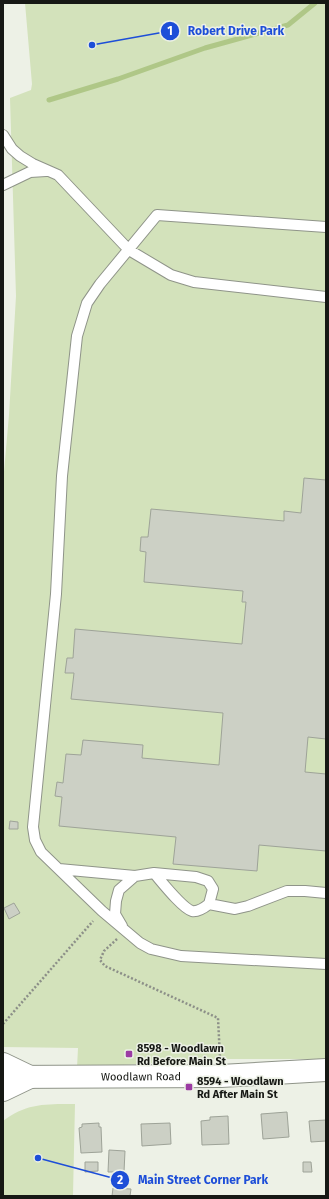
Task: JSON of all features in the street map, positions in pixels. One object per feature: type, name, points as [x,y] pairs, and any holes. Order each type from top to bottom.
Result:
[{"type":"street","points":[[3,1064],[30,1077]]},
{"type":"street","name":"Woodlawn Road","points":[[3,1077],[221,1076],[326,1070]]},
{"type":"street","points":[[3,1090],[30,1077]]},
{"type":"lane","points":[[3,135],[12,149],[20,156],[58,175],[130,250],[171,275],[194,282],[326,297]]},
{"type":"lane","points":[[3,185],[30,172],[48,171]]},
{"type":"lane","points":[[326,227],[158,215],[100,284],[87,303],[77,336],[62,476],[56,594],[33,827],[35,840],[41,852],[125,932],[151,949],[180,956],[326,964]]},
{"type":"lane","points":[[59,869],[135,876],[154,873],[196,876],[208,882],[212,889],[209,904]]},
{"type":"lane","points":[[154,873],[181,904],[191,911],[200,910],[209,904],[235,909],[248,906],[287,891],[326,893]]},
{"type":"lane","points":[[125,932],[115,914],[116,901],[119,890],[135,876]]},
{"type":"path","points":[[3,1024],[102,911]]},
{"type":"path","points":[[125,932],[104,951],[100,960],[105,966],[218,1018],[221,1076]]},
{"type":"green space","points":[[25,3],[326,3],[326,1059],[216,1059],[77,1068],[78,1048],[3,1047],[3,483],[9,415],[16,296],[10,98],[31,90],[32,84]]},
{"type":"green space","points":[[75,1104],[73,1195],[3,1195],[3,1121],[20,1111],[37,1106]]},
{"type":"building","points":[[304,478],[326,480],[326,739],[308,737],[305,772],[326,774],[326,851],[259,845],[257,871],[173,864],[176,837],[59,826],[62,797],[55,796],[57,782],[63,783],[66,754],[81,755],[83,740],[143,745],[142,758],[219,765],[223,713],[71,699],[74,673],[65,673],[67,658],[73,658],[75,629],[242,644],[246,602],[242,602],[243,591],[144,582],[146,552],[140,551],[141,537],[148,537],[151,509],[284,521],[284,511],[301,513]]},
{"type":"building","points":[[10,821],[18,822],[18,829],[9,829]]},
{"type":"building","points":[[14,903],[20,913],[9,919],[4,908]]},
{"type":"building","points":[[287,1112],[289,1137],[263,1139],[261,1114]]},
{"type":"building","points":[[228,1116],[229,1144],[202,1145],[201,1121],[210,1120],[210,1117]]},
{"type":"building","points":[[326,1120],[326,1141],[311,1142],[309,1121]]},
{"type":"building","points":[[99,1123],[99,1127],[101,1127],[102,1152],[81,1153],[79,1128],[82,1127],[82,1124]]},
{"type":"building","points":[[170,1123],[171,1144],[142,1146],[141,1124]]},
{"type":"building","points":[[109,1150],[125,1151],[124,1172],[108,1172]]},
{"type":"building","points":[[85,1162],[98,1162],[98,1171],[85,1172]]},
{"type":"building","points":[[303,1162],[311,1162],[312,1172],[303,1172]]},
{"type":"building","points":[[113,1188],[131,1189],[130,1196],[112,1196]]},
{"type":"waterway","points":[[49,100],[118,79],[205,48],[288,25],[315,3]]},
{"type":"place","name":"Robert Drive Park","points":[[92,45]]},
{"type":"place","name":"8598 - Woodlawn Rd Before Main St","points":[[129,1054]]},
{"type":"place","name":"8594 - Woodlawn Rd After Main St","points":[[189,1087]]},
{"type":"place","name":"Main Street Corner Park","points":[[38,1158]]}]
